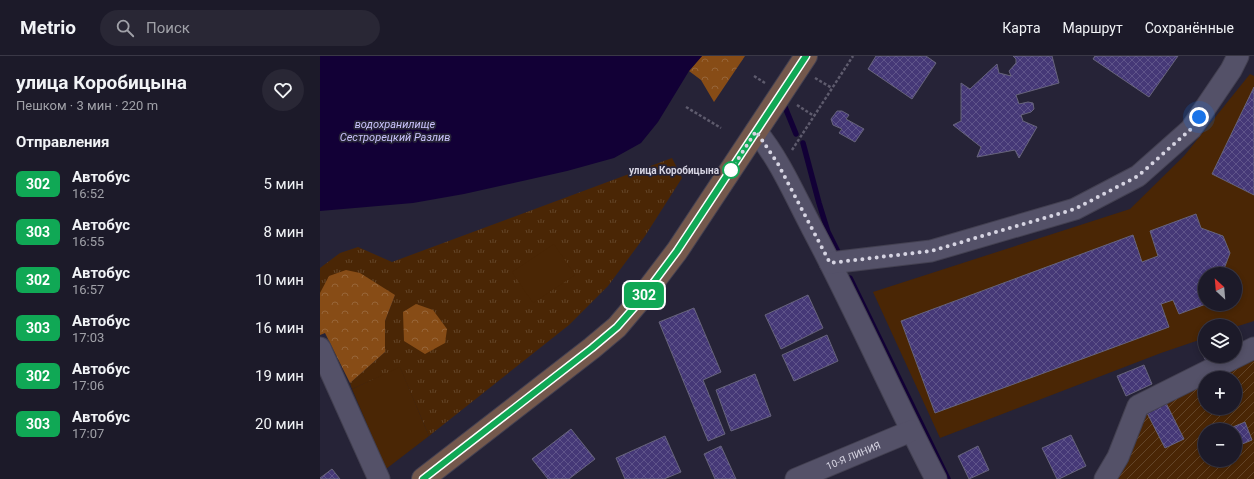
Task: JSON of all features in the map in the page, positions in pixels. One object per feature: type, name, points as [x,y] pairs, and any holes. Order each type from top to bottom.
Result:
[{"type":"street","points":[[423,479],[617,327],[639,302],[677,251],[806,56]]},
{"type":"street","points":[[830,263],[931,251],[1075,209],[1138,176],[1191,129],[1231,70],[1238,56]]},
{"type":"street","points":[[756,131],[778,164],[830,263],[911,431],[936,479]]},
{"type":"street","points":[[320,348],[379,479]]},
{"type":"street","points":[[1105,479],[1118,457],[1138,406],[1254,348]]},
{"type":"street","name":"10-Я ЛИНИЯ","points":[[796,479],[911,431]]},
{"type":"path","points":[[778,164],[785,160],[852,56]]},
{"type":"path","points":[[754,76],[767,84]]},
{"type":"path","points":[[795,103],[814,116]]},
{"type":"path","points":[[686,107],[721,128]]},
{"type":"green space","points":[[702,56],[745,56],[714,102],[701,80],[689,71]]},
{"type":"green space","points":[[1250,74],[1254,76],[1254,321],[1242,325],[1242,319],[1198,319],[1198,340],[1161,353],[940,438],[873,292],[1130,209],[1184,156]]},
{"type":"green space","points":[[672,158],[682,178],[645,236],[608,286],[569,325],[429,436],[400,368],[352,389],[350,383],[385,352],[385,321],[395,295],[320,293],[320,268],[340,253],[358,247],[392,262]]},
{"type":"green space","points":[[554,244],[575,275],[533,303],[512,272]]},
{"type":"green space","points":[[346,270],[360,273],[395,295],[385,321],[385,352],[350,383],[325,333],[320,335],[320,293],[329,276]]},
{"type":"green space","points":[[416,304],[433,310],[447,329],[445,343],[425,354],[404,341],[403,312]]},
{"type":"green space","points":[[1254,357],[1254,479],[1116,479],[1143,407],[1198,382],[1198,415],[1242,415],[1242,371],[1223,371]]},
{"type":"green space","points":[[400,367],[429,436],[386,469],[352,389]]},
{"type":"water","name":"водохранилище Сестрорецкий Разлив","points":[[320,56],[702,56],[689,71],[658,122],[641,143],[614,158],[567,171],[464,194],[413,203],[320,211]]},
{"type":"building","points":[[876,56],[926,56],[936,63],[912,99],[868,69]]},
{"type":"building","points":[[1013,56],[1052,56],[1059,83],[1016,95],[1019,104],[1028,102],[1033,103],[1034,109],[1031,112],[1021,115],[1023,121],[1037,127],[1019,158],[1015,150],[977,157],[981,147],[953,125],[961,121],[961,83],[970,89],[997,64],[999,73],[1011,76],[1009,71],[1016,63],[1016,59]]},
{"type":"building","points":[[1095,56],[1178,56],[1149,97],[1093,59]]},
{"type":"building","points":[[1254,87],[1254,195],[1212,174]]},
{"type":"building","points":[[837,111],[842,111],[849,115],[846,119],[864,129],[855,142],[839,133],[842,129],[833,125],[831,119]]},
{"type":"building","points":[[1196,214],[1201,228],[1223,236],[1230,253],[1225,267],[1198,267],[1198,307],[1179,314],[1173,300],[1161,304],[1169,327],[935,413],[901,321],[1133,235],[1142,262],[1158,256],[1150,231]]},
{"type":"building","points":[[808,295],[823,328],[781,349],[765,315]]},
{"type":"building","points":[[694,308],[721,372],[703,380],[725,434],[708,441],[659,322]]},
{"type":"building","points":[[827,335],[838,361],[794,381],[782,355]]},
{"type":"building","points":[[1144,365],[1152,384],[1126,396],[1117,376]]},
{"type":"building","points":[[755,374],[771,416],[731,431],[716,390]]},
{"type":"building","points":[[1164,399],[1184,439],[1165,448],[1145,409]]},
{"type":"building","points":[[1245,422],[1252,440],[1242,444],[1242,423]]},
{"type":"building","points":[[571,429],[595,459],[569,479],[548,479],[532,459]]},
{"type":"building","points":[[1071,435],[1086,466],[1057,479],[1042,448]]},
{"type":"building","points":[[665,436],[681,472],[664,479],[625,479],[616,458]]},
{"type":"building","points":[[721,446],[736,479],[715,479],[704,454]]},
{"type":"building","points":[[978,446],[989,470],[969,479],[958,456]]},
{"type":"building","points":[[332,469],[340,479],[320,479],[320,478]]},
{"type":"waterway","points":[[785,107],[796,134]]},
{"type":"waterway","points":[[803,143],[828,232],[841,258]]},
{"type":"waterway","points":[[850,278],[948,479]]},
{"type":"bus line","name":"302","points":[[423,479],[617,327],[639,302],[677,251],[806,56]]},
{"type":"place","name":"улица Коробицына","points":[[731,170]]},
{"type":"route","points":[[731,170],[756,131],[778,164],[830,263],[931,251],[1075,209],[1138,176],[1191,129],[1199,117]]}]
